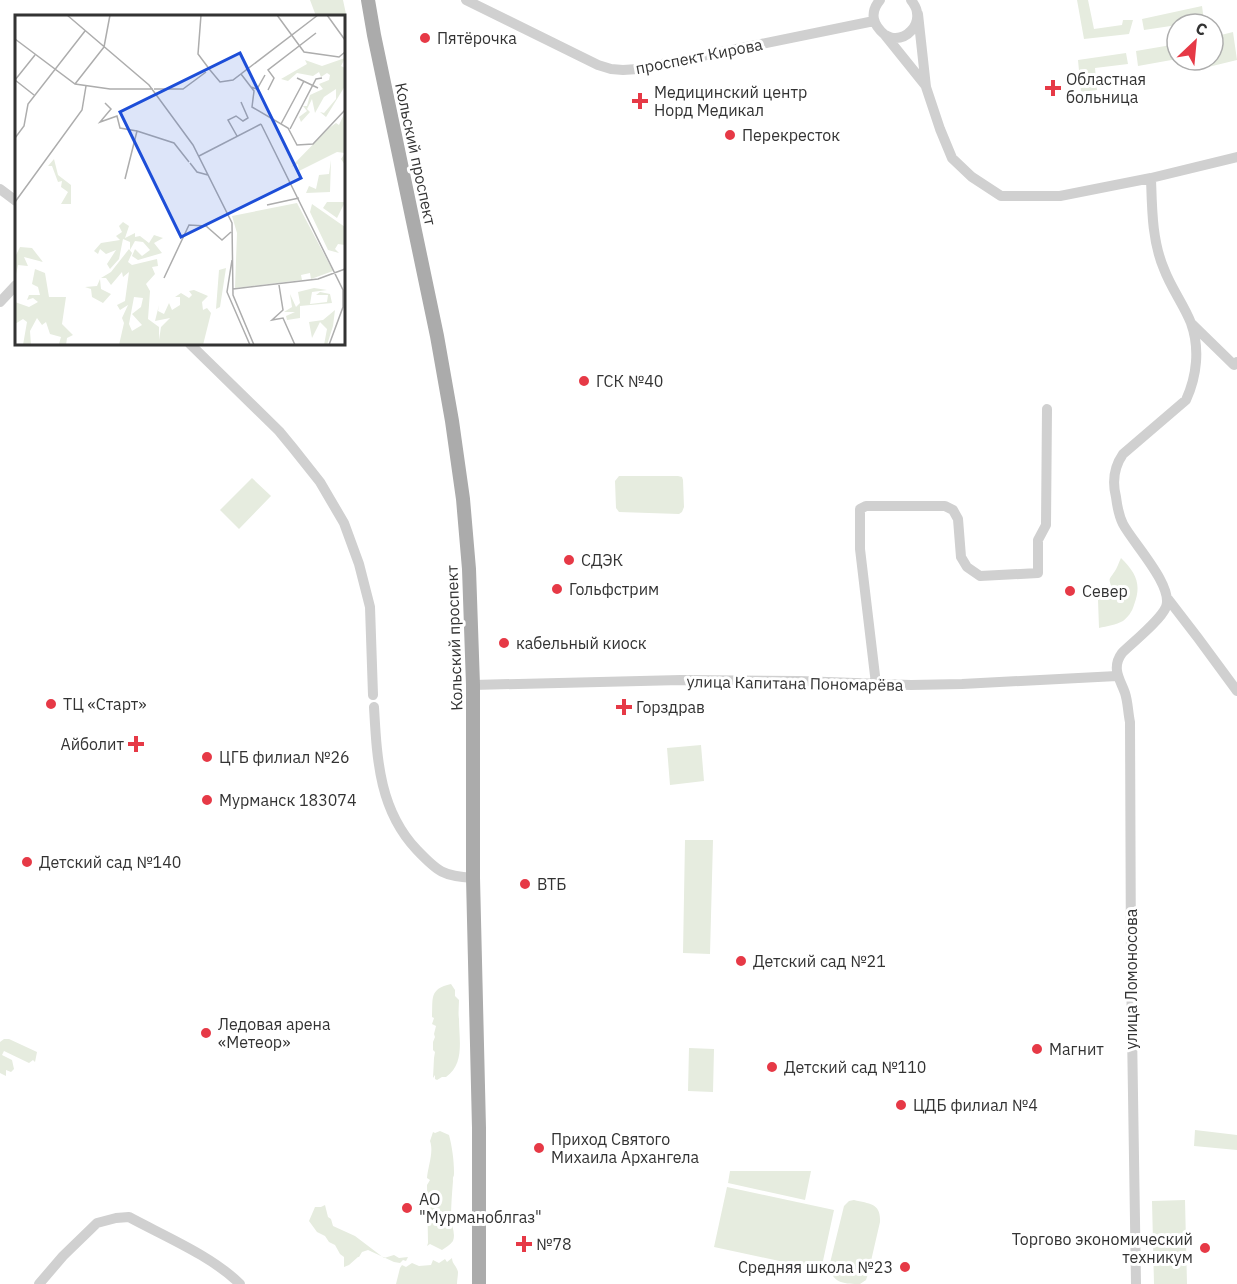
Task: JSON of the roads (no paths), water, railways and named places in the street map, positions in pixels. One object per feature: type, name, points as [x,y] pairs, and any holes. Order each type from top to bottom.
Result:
[{"type":"main road","name":"Кольский проспект","points":[[368,0],[435,325],[452,421],[463,500],[469,569],[473,685],[473,878],[479,1128],[478,1284]]},
{"type":"street","name":"проспект Кирова","points":[[466,0],[589,61],[611,69],[623,70],[638,69],[874,21]]},
{"type":"street","points":[[880,0],[873,11],[878,29],[926,87]]},
{"type":"street","points":[[911,0],[918,14],[926,87],[952,158],[972,177],[1001,196],[1060,196],[1151,178],[1237,157]]},
{"type":"street","points":[[885,35],[894,38],[910,33],[916,24],[918,14]]},
{"type":"street","points":[[1151,178],[1153,226],[1163,268],[1191,323],[1197,345],[1196,362],[1186,400],[1124,453],[1118,462],[1114,488],[1122,522],[1163,584],[1169,605],[1198,638],[1237,691]]},
{"type":"street","points":[[0,189],[15,200]]},
{"type":"street","points":[[0,302],[15,286]]},
{"type":"street","points":[[1191,323],[1234,365],[1237,362]]},
{"type":"street","points":[[191,345],[279,431],[320,482],[344,523],[359,564],[370,608],[373,695]]},
{"type":"street","points":[[876,684],[860,549],[860,509],[866,506],[945,506],[953,510],[958,519],[961,557],[967,567],[980,576],[1038,573],[1038,540],[1046,525],[1047,409]]},
{"type":"street","points":[[1117,676],[1116,665],[1122,653],[1169,605]]},
{"type":"street","name":"улица Капитана Пономарёва","points":[[473,685],[681,680],[962,684],[1117,676]]},
{"type":"street","name":"улица Ломоносова","points":[[1117,676],[1125,694],[1130,722],[1136,1284]]},
{"type":"street","points":[[374,707],[382,784],[392,813],[409,842],[435,868],[452,877],[473,878]]},
{"type":"street","points":[[39,1284],[63,1256],[97,1223],[129,1217],[213,1262],[240,1284]]},
{"type":"place","name":"Пятёрочка","points":[[425,38]]},
{"type":"place","name":"Областная больница","points":[[1053,88]]},
{"type":"place","name":"Медицинский центр Норд Медикал","points":[[640,101]]},
{"type":"place","name":"Перекресток","points":[[730,135]]},
{"type":"place","name":"ГСК №40","points":[[584,381]]},
{"type":"place","name":"СДЭК","points":[[569,560]]},
{"type":"place","name":"Гольфстрим","points":[[557,589]]},
{"type":"place","name":"Север","points":[[1070,591]]},
{"type":"place","name":"кабельный киоск","points":[[504,643]]},
{"type":"place","name":"ТЦ «Старт»","points":[[51,704]]},
{"type":"place","name":"Горздрав","points":[[624,707]]},
{"type":"place","name":"Айболит","points":[[136,744]]},
{"type":"place","name":"ЦГБ филиал №26","points":[[207,757]]},
{"type":"place","name":"Мурманск 183074","points":[[207,800]]},
{"type":"place","name":"Детский сад №140","points":[[27,862]]},
{"type":"place","name":"ВТБ","points":[[525,884]]},
{"type":"place","name":"Детский сад №21","points":[[741,961]]},
{"type":"place","name":"Ледовая арена «Метеор»","points":[[206,1033]]},
{"type":"place","name":"Магнит","points":[[1037,1049]]},
{"type":"place","name":"Детский сад №110","points":[[772,1067]]},
{"type":"place","name":"ЦДБ филиал №4","points":[[901,1105]]},
{"type":"place","name":"Приход Святого Михаила Архангела","points":[[539,1148]]},
{"type":"place","name":"AO \"Мурманоблгаз\"","points":[[407,1208]]},
{"type":"place","name":"№78","points":[[524,1244]]},
{"type":"place","name":"Торгово экономический техникум","points":[[1205,1248]]},
{"type":"place","name":"Средняя школа №23","points":[[905,1267]]}]
